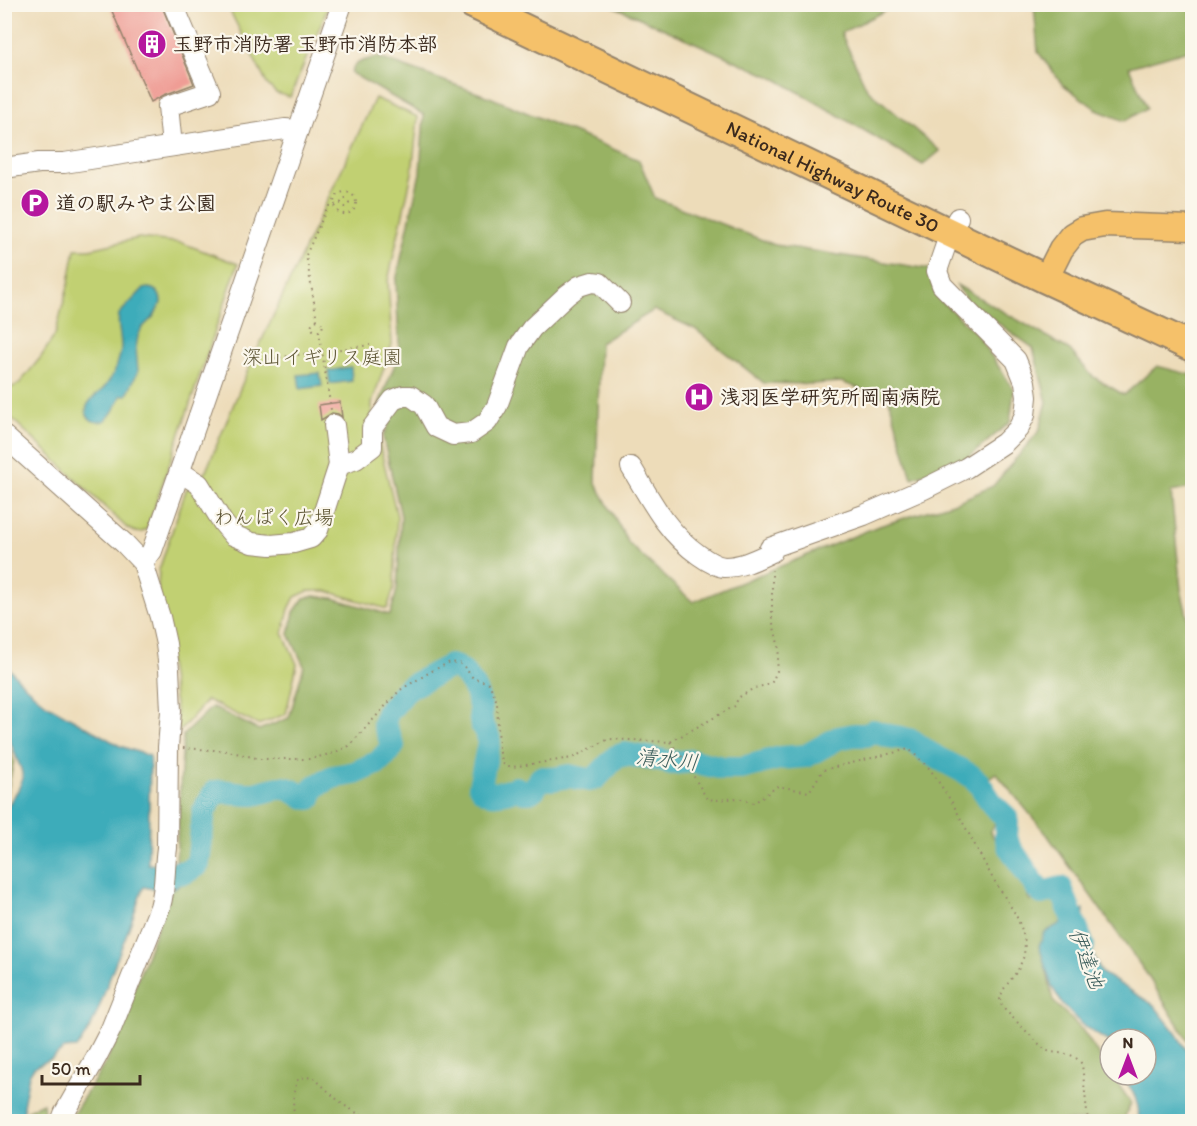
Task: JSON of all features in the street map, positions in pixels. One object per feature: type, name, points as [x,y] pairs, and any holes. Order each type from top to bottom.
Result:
[{"type":"highway","name":"National Highway Route 30","points":[[473,4],[954,226]]},
{"type":"highway","name":"National Highway Route 30","points":[[514,4],[1192,347]]},
{"type":"highway","name":"National Highway Route 30","points":[[1049,273],[1133,309],[1192,342]]},
{"type":"main road","points":[[1049,273],[1061,249],[1072,235],[1082,229],[1105,225],[1192,228]]},
{"type":"street","points":[[172,4],[210,92],[168,106],[172,146]]},
{"type":"street","points":[[143,563],[152,551],[342,4]]},
{"type":"street","points":[[4,168],[64,163],[285,129],[298,130]]},
{"type":"street","points":[[631,467],[665,524],[686,546],[706,561],[722,567],[742,565],[772,552],[770,548],[864,514],[934,484],[966,468],[1004,443],[1017,429],[1025,415],[1027,397],[1024,382],[1016,360],[942,285],[938,278],[937,271],[954,226]]},
{"type":"street","points":[[339,465],[356,459],[372,447],[372,428],[393,400],[403,396],[411,396],[424,405],[436,427],[453,435],[471,433],[487,422],[497,406],[519,346],[531,328],[567,295],[579,286],[592,282],[600,283],[620,303]]},
{"type":"street","points":[[180,472],[199,484],[233,535],[252,543],[271,545],[294,543],[311,537],[318,530],[339,465],[334,425]]},
{"type":"street","points":[[4,436],[125,544],[143,563],[160,617],[169,669],[171,711],[164,892],[111,1029],[58,1119]]},
{"type":"path","points":[[341,192],[349,192],[356,201],[355,208],[347,214],[337,211],[333,205],[335,197],[341,192]]},
{"type":"path","points":[[316,320],[306,255],[328,206],[341,204]]},
{"type":"path","points":[[316,320],[322,324],[322,329],[318,331]]},
{"type":"path","points":[[316,320],[312,323],[312,327],[318,331],[334,425]]},
{"type":"path","points":[[268,359],[370,345]]},
{"type":"path","points":[[168,747],[228,751],[260,759],[310,759],[334,753],[349,746],[400,690],[450,662],[462,664],[473,678],[489,683],[497,702],[498,749],[503,764],[512,767],[572,758],[609,739],[670,742],[735,706],[738,698],[754,688],[771,684],[777,671],[778,648],[772,619],[772,552]]},
{"type":"path","points":[[670,742],[683,758],[707,798],[716,800],[738,798],[754,803],[778,786],[809,792],[823,770],[909,749],[930,769],[953,804],[992,877],[1016,915],[1022,930],[1024,956],[1018,970],[1003,990],[1000,999],[1002,1007],[1045,1050],[1067,1053],[1076,1057],[1082,1064],[1089,1122]]},
{"type":"path","points":[[296,1122],[293,1110],[294,1088],[298,1078],[305,1077],[314,1078],[342,1104],[372,1122]]},
{"type":"green space","points":[[227,5],[329,5],[290,97],[276,93],[267,84]]},
{"type":"green space","points":[[611,5],[896,5],[841,33],[867,89],[940,151],[923,165],[778,80]]},
{"type":"green space","points":[[1034,5],[1192,5],[1192,49],[1129,67],[1147,108],[1125,121],[1099,111],[1062,84],[1038,52]]},
{"type":"green space","points":[[377,57],[492,98],[639,160],[655,198],[775,245],[929,269],[936,296],[977,334],[1014,390],[1010,422],[963,462],[912,478],[889,399],[841,382],[764,383],[695,329],[654,310],[600,343],[596,483],[629,544],[693,602],[876,527],[959,501],[993,486],[1039,431],[1047,402],[1033,348],[966,300],[957,285],[1070,350],[1092,376],[1124,395],[1157,366],[1192,375],[1192,488],[1171,492],[1181,590],[1192,635],[1192,1047],[1146,973],[1048,836],[996,773],[979,785],[985,802],[999,818],[990,832],[1018,872],[1030,901],[1054,894],[1064,931],[1045,963],[1053,1001],[1083,1031],[1098,1054],[1098,1087],[1120,1087],[1131,1103],[1123,1121],[68,1122],[107,1061],[175,880],[183,735],[212,707],[259,730],[289,718],[304,666],[289,634],[294,612],[304,598],[314,596],[333,598],[390,615],[397,590],[401,516],[383,437],[397,405],[379,404],[395,364],[399,344],[396,281],[420,173],[424,115],[351,73],[356,63]]},
{"type":"green space","name":"わんぱく広場","points":[[375,98],[418,117],[412,173],[388,281],[392,344],[372,403],[372,419],[397,516],[394,588],[387,609],[327,591],[308,591],[295,597],[289,609],[283,633],[297,664],[286,714],[258,725],[207,700],[179,732],[158,587],[159,570],[186,490],[206,471],[247,372]]},
{"type":"green space","points":[[139,238],[182,243],[238,264],[147,529],[135,532],[127,528],[5,412],[4,391],[19,384],[55,335],[75,249],[90,249]]},
{"type":"green space","points":[[7,743],[14,761],[5,800],[5,745]]},
{"type":"green space","points":[[43,1103],[42,1121],[29,1121],[28,1110]]},
{"type":"water","points":[[148,288],[158,292],[161,303],[138,336],[136,348],[138,371],[127,395],[122,395],[110,416],[103,421],[93,421],[87,415],[87,406],[109,382],[120,355],[119,314],[143,289]]},
{"type":"water","points":[[351,367],[352,381],[330,384],[328,371]]},
{"type":"water","points":[[320,373],[322,386],[300,389],[298,375]]},
{"type":"water","points":[[4,663],[26,687],[46,704],[120,746],[150,756],[148,864],[189,865],[195,871],[181,885],[171,889],[160,890],[144,887],[88,1032],[76,1048],[64,1049],[51,1059],[34,1067],[29,1075],[23,1106],[26,1122],[4,1121],[5,810],[23,778],[5,729]]},
{"type":"water","name":"伊達池","points":[[1084,909],[1083,933],[1102,973],[1154,1005],[1176,1033],[1192,1059],[1192,1121],[1138,1121],[1138,1109],[1129,1087],[1158,1087],[1158,1027],[1098,1027],[1098,1035],[1082,1025],[1063,1005],[1052,987],[1039,946],[1044,933]]},
{"type":"building","name":"玉野市消防署 玉野市消防本部","points":[[109,4],[161,4],[194,84],[151,102]]},
{"type":"building","points":[[340,402],[342,417],[332,413],[321,420],[319,405]]},
{"type":"waterway","name":"清水川","points":[[160,875],[186,872],[198,864],[204,811],[215,792],[254,794],[283,788],[310,798],[314,787],[333,777],[355,773],[379,762],[393,746],[384,724],[387,713],[408,688],[450,666],[466,676],[479,700],[481,723],[489,742],[480,786],[483,790],[492,793],[502,793],[516,788],[530,792],[541,778],[553,779],[569,776],[589,780],[596,778],[616,757],[625,754],[672,763],[692,761],[723,768],[742,768],[780,758],[806,756],[838,738],[867,735],[873,731],[913,741],[978,782],[993,805],[1006,817],[1006,837],[1009,846],[1037,888],[1042,893],[1061,888],[1083,946]]},
{"type":"place","name":"玉野市消防署 玉野市消防本部","points":[[152,44]]},
{"type":"place","name":"道の駅みやま公園","points":[[35,203]]},
{"type":"place","name":"浅羽医学研究所岡南病院","points":[[699,397]]},
{"type":"park label","name":"深山イギリス庭園","points":[[322,357]]}]
